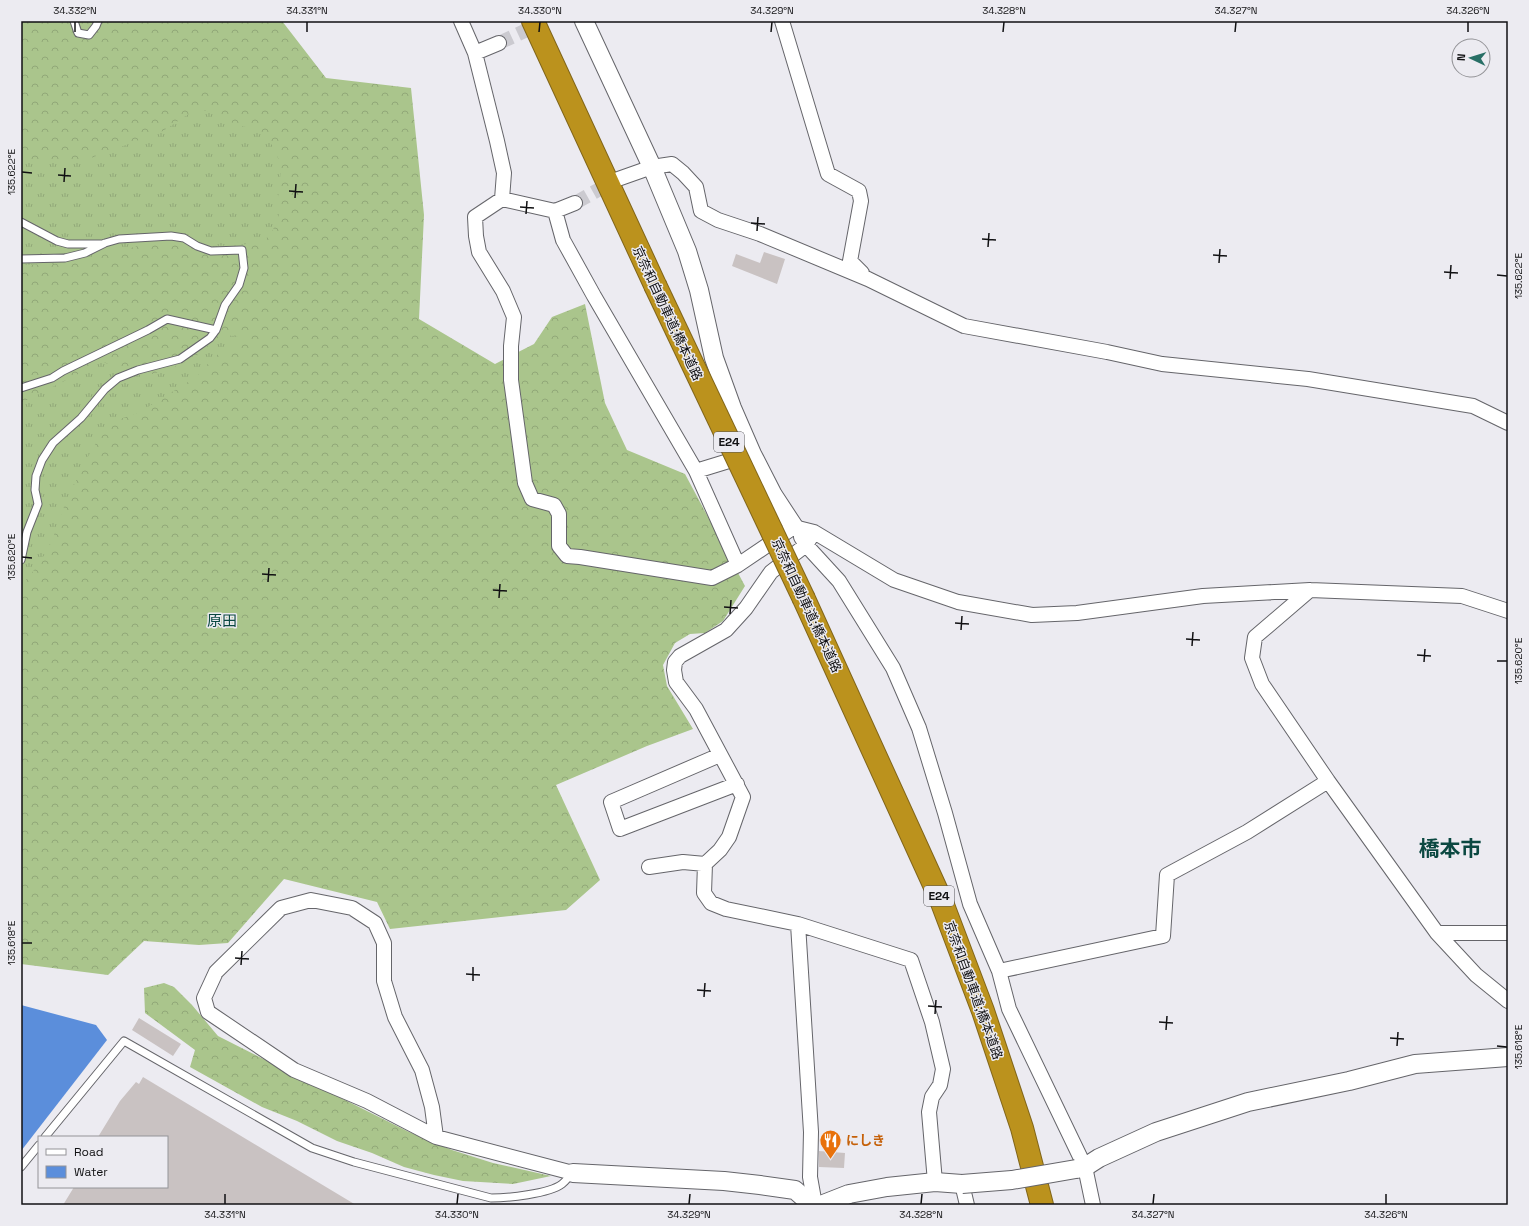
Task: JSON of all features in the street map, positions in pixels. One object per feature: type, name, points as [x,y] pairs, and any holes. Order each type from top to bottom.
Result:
[{"type":"highway","name":"京奈和自動車道;橋本道路","points":[[533,21],[654,285],[848,693],[944,907],[983,1011],[1022,1128],[1042,1205]]},
{"type":"street","points":[[461,21],[475,53],[497,140],[504,173],[502,199]]},
{"type":"street","points":[[584,21],[652,167],[687,251],[699,290],[714,358],[732,408],[752,454],[773,495],[794,527],[806,545],[838,581],[893,668],[919,728],[945,813],[970,904],[999,971],[1009,1009],[1080,1168],[1094,1205]]},
{"type":"street","points":[[782,21],[828,174],[859,191],[861,201],[850,261],[868,279]]},
{"type":"street","points":[[475,53],[499,43]]},
{"type":"street","points":[[618,179],[652,167],[672,164],[696,187],[701,211],[718,220],[760,234],[868,279],[964,326],[1107,352],[1162,364],[1308,379],[1473,406],[1508,423]]},
{"type":"street","points":[[575,203],[555,211],[502,199],[475,217],[479,252],[503,291],[514,317],[511,346],[511,380],[525,483],[532,499],[554,506],[559,514],[559,546],[567,556],[712,578],[738,565],[794,527],[814,532],[894,580],[958,602],[1032,615],[1077,613],[1203,596],[1310,590],[1462,596],[1508,611]]},
{"type":"street","points":[[555,211],[563,240],[696,471],[738,565]]},
{"type":"street","points":[[696,471],[752,454]]},
{"type":"street","points":[[814,532],[806,545],[771,572],[746,608],[726,630],[680,656],[675,662],[674,670],[676,682],[696,709],[743,797],[730,836],[720,850],[705,864],[704,893],[711,903],[726,910],[798,924],[911,960],[932,1022],[943,1070],[940,1085],[932,1097],[929,1112],[935,1182]]},
{"type":"street","points":[[1310,590],[1255,637],[1252,658],[1262,684],[1328,781],[1437,933],[1476,975],[1508,1002]]},
{"type":"street","points":[[720,755],[611,802],[620,829],[737,784]]},
{"type":"street","points":[[999,971],[1163,936],[1167,875],[1247,832],[1328,781]]},
{"type":"street","points":[[649,868],[683,862],[705,864]]},
{"type":"street","points":[[436,1137],[432,1107],[422,1070],[395,1016],[384,981],[384,943],[375,923],[352,908],[311,900],[281,908],[216,972],[204,998],[208,1012],[294,1070],[367,1101],[436,1137],[573,1172],[724,1181],[795,1190],[814,1205]]},
{"type":"street","points":[[798,924],[810,1132],[810,1177],[814,1205]]},
{"type":"street","points":[[1437,933],[1508,933]]},
{"type":"street","points":[[821,1205],[849,1194],[887,1187],[935,1182],[962,1184],[1012,1180],[1080,1168],[1156,1132],[1248,1102],[1349,1081],[1414,1064],[1508,1057]]},
{"type":"street","points":[[962,1184],[967,1205]]},
{"type":"lane","points":[[74,21],[78,33],[89,35],[98,21]]},
{"type":"lane","points":[[21,222],[57,241],[68,244],[87,245],[119,240],[171,236],[184,238],[211,251],[242,250],[244,268],[239,285],[225,306],[216,330],[210,338],[180,359],[138,370],[118,378],[105,389],[81,418],[53,443],[42,460],[36,476],[35,490],[38,504],[27,532],[21,560]]},
{"type":"lane","points":[[21,259],[65,258],[85,254],[105,243]]},
{"type":"lane","points":[[21,388],[52,378],[63,371],[148,330],[167,319],[216,330]]},
{"type":"lane","points":[[46,1136],[124,1041],[312,1148],[354,1162],[491,1198],[505,1198],[549,1190],[561,1185],[573,1172]]},
{"type":"lane","points":[[21,1167],[38,1146]]},
{"type":"green space","points":[[21,21],[282,21],[326,78],[411,88],[424,215],[419,319],[495,364],[534,344],[552,317],[585,304],[605,403],[627,450],[685,474],[745,586],[723,621],[705,633],[690,634],[675,643],[663,665],[667,686],[693,729],[647,746],[556,785],[600,880],[566,910],[390,929],[377,902],[284,879],[228,943],[199,945],[144,941],[108,975],[21,964],[21,586],[39,564],[51,543],[65,504],[97,441],[117,420],[140,412],[196,377],[215,356],[248,337],[221,335],[193,359],[152,374],[139,375],[100,361],[82,372],[21,403],[21,265],[53,264],[94,258],[114,251],[135,247],[167,232],[181,234],[197,243],[210,246],[241,245],[263,241],[270,235],[276,224],[280,211],[278,197],[281,170],[278,158],[270,141],[260,130],[237,125],[207,111],[193,111],[163,131],[83,161],[53,163],[40,160],[21,162]]},
{"type":"green space","points":[[21,68],[293,84],[314,332],[21,705]]},
{"type":"green space","points":[[164,983],[174,987],[192,1005],[218,1036],[409,1132],[452,1150],[493,1163],[551,1176],[513,1184],[463,1181],[434,1175],[404,1167],[372,1153],[337,1141],[297,1121],[262,1107],[190,1067],[195,1050],[145,1013],[144,988]]},
{"type":"water","points":[[21,1005],[96,1025],[107,1040],[21,1151]]},
{"type":"building","points":[[764,252],[785,259],[777,284],[732,266],[736,254],[760,263]]},
{"type":"building","points":[[139,1018],[181,1044],[173,1056],[132,1030]]},
{"type":"building","points":[[143,1077],[356,1205],[63,1205],[73,1188],[168,1188],[168,1136],[99,1136],[120,1101],[136,1082],[139,1084]]},
{"type":"building","name":"にしき","points":[[819,1151],[845,1153],[844,1168],[819,1167]]},
{"type":"tunnel","points":[[499,43],[546,21]]},
{"type":"tunnel","points":[[575,203],[616,180]]},
{"type":"place","name":"にしき","points":[[830,1160]]},
{"type":"district","name":"原田","points":[[222,621]]},
{"type":"district","name":"橋本市","points":[[1450,849]]}]
